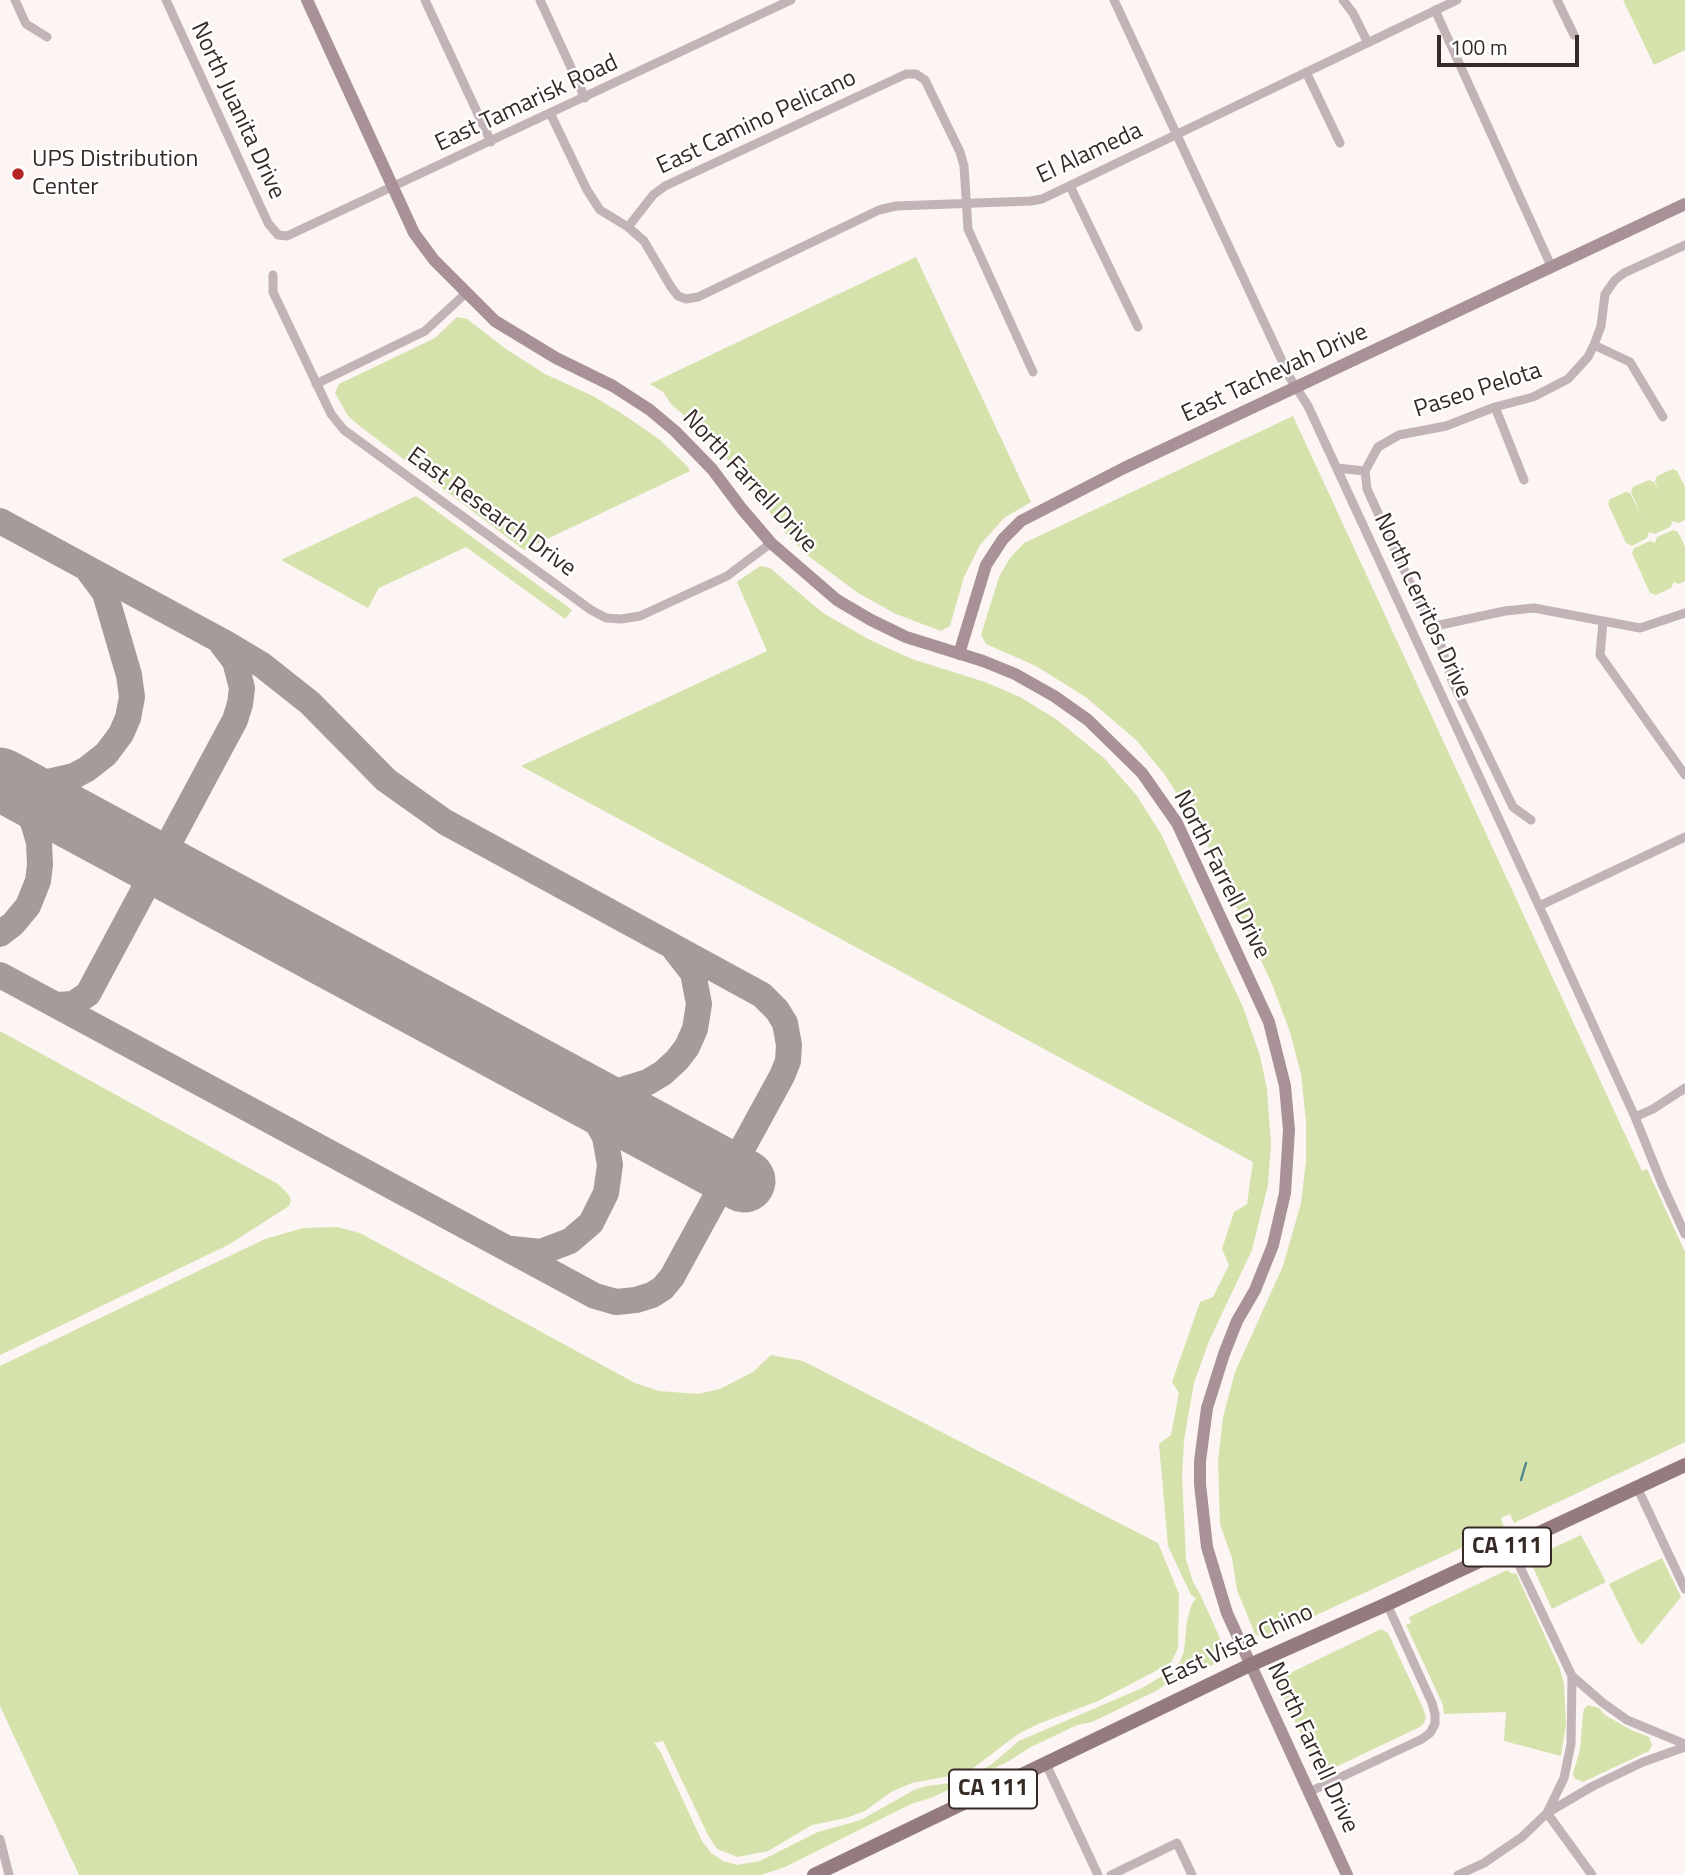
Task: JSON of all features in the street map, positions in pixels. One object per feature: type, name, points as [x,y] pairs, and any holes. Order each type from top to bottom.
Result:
[{"type":"main road","name":"East Vista Chino","points":[[814,1875],[1250,1665],[1685,1465]]},
{"type":"street","points":[[15,0],[26,24],[47,37]]},
{"type":"street","name":"North Juanita Drive","points":[[166,0],[268,223],[278,235]]},
{"type":"street","name":"North Farrell Drive","points":[[307,0],[414,233],[435,260],[495,321],[523,339],[613,386],[676,430],[712,469],[741,509],[771,543],[821,588],[854,611],[897,633],[1015,674],[1054,696],[1108,737],[1142,773],[1177,823],[1261,1002],[1276,1044],[1285,1086],[1289,1130],[1283,1206],[1265,1265],[1237,1321],[1207,1408],[1200,1461],[1206,1547],[1223,1605],[1347,1875]]},
{"type":"street","points":[[425,0],[491,142]]},
{"type":"street","points":[[540,0],[585,98]]},
{"type":"street","name":"East Tamarisk Road","points":[[278,235],[296,234],[791,0]]},
{"type":"street","name":"North Cerritos Drive","points":[[1115,0],[1296,387],[1308,406],[1337,468],[1635,1117],[1685,1234]]},
{"type":"street","points":[[1343,0],[1353,13],[1368,43]]},
{"type":"street","name":"El Alameda","points":[[628,227],[644,241],[678,296],[686,299],[698,297],[879,210],[896,206],[1031,201],[1070,186],[1457,0]]},
{"type":"street","points":[[1557,0],[1574,36]]},
{"type":"street","points":[[1436,10],[1552,268]]},
{"type":"street","points":[[1306,72],[1340,144]]},
{"type":"street","name":"East Camino Pelicano","points":[[628,227],[653,195],[665,186],[906,75],[916,74],[925,79],[960,152],[964,166],[965,202]]},
{"type":"street","points":[[551,115],[587,190],[600,210],[628,227]]},
{"type":"street","points":[[1070,186],[1138,327]]},
{"type":"street","points":[[965,202],[968,229],[1033,372]]},
{"type":"street","name":"East Tachevah Drive","points":[[959,654],[986,565],[1003,539],[1021,520],[1124,468],[1685,204]]},
{"type":"street","name":"Paseo Pelota","points":[[1365,471],[1378,447],[1399,435],[1446,426],[1495,407],[1533,397],[1568,379],[1588,357],[1594,345],[1601,326],[1605,295],[1615,280],[1636,267],[1685,245]]},
{"type":"street","name":"East Research Drive","points":[[272,275],[272,292],[331,414],[344,430],[591,610],[606,618],[640,617],[727,576],[771,543]]},
{"type":"street","points":[[316,383],[425,331],[466,293]]},
{"type":"street","points":[[1594,345],[1630,362],[1663,417]]},
{"type":"street","points":[[1495,407],[1524,480]]},
{"type":"street","points":[[1337,468],[1365,471],[1367,489],[1382,524],[1417,598],[1435,626],[1452,681],[1513,807],[1531,820]]},
{"type":"street","points":[[1435,626],[1505,611],[1534,608],[1640,628],[1685,614]]},
{"type":"street","points":[[1603,622],[1600,655],[1685,775]]},
{"type":"street","points":[[1539,906],[1685,837]]},
{"type":"street","points":[[1635,1117],[1653,1109],[1685,1088]]},
{"type":"street","points":[[1637,1487],[1685,1589]]},
{"type":"street","points":[[1510,1546],[1572,1676],[1627,1720],[1685,1745]]},
{"type":"street","points":[[1309,1792],[1422,1739],[1435,1724],[1432,1703],[1387,1604]]},
{"type":"street","points":[[1547,1813],[1564,1778],[1571,1744],[1572,1676]]},
{"type":"street","points":[[1458,1875],[1484,1863],[1522,1837],[1547,1813],[1617,1773],[1685,1745]]},
{"type":"street","points":[[1046,1764],[1098,1875]]},
{"type":"street","points":[[1547,1813],[1592,1875]]},
{"type":"street","points":[[0,1839],[9,1875]]},
{"type":"street","points":[[1111,1875],[1177,1843],[1192,1875]]},
{"type":"green space","points":[[1623,0],[1685,0],[1685,50],[1654,65]]},
{"type":"green space","points":[[916,257],[1031,502],[1004,518],[980,545],[964,577],[950,626],[941,631],[896,614],[858,593],[807,555],[786,534],[708,437],[671,404],[663,392],[650,384]]},
{"type":"green space","points":[[457,317],[467,319],[545,374],[593,396],[621,413],[659,439],[690,471],[524,550],[357,424],[348,416],[335,393],[339,384],[435,338]]},
{"type":"green space","points":[[1293,416],[1642,1171],[1647,1169],[1685,1252],[1685,1442],[1514,1523],[1510,1514],[1501,1518],[1504,1528],[1265,1639],[1255,1634],[1237,1590],[1232,1558],[1220,1524],[1218,1461],[1223,1417],[1235,1372],[1283,1266],[1301,1203],[1306,1161],[1306,1121],[1301,1074],[1290,1032],[1272,984],[1202,833],[1165,775],[1137,741],[1087,698],[1036,666],[986,644],[981,635],[999,577],[1010,558],[1024,543]]},
{"type":"green space","points":[[1673,469],[1677,471],[1685,487],[1685,520],[1679,523],[1673,521],[1670,527],[1655,534],[1649,532],[1647,538],[1632,546],[1626,543],[1608,504],[1610,499],[1626,492],[1630,493],[1642,517],[1631,492],[1633,487],[1649,480],[1654,482],[1658,490],[1655,481],[1657,476]]},
{"type":"green space","points":[[416,496],[572,610],[565,619],[466,547],[379,588],[368,608],[281,560]]},
{"type":"green space","points":[[1673,530],[1678,532],[1685,547],[1685,581],[1679,584],[1674,582],[1671,588],[1656,595],[1650,593],[1632,553],[1634,548],[1650,541],[1655,543],[1657,537]]},
{"type":"green space","points":[[760,566],[770,568],[823,613],[870,640],[912,659],[985,682],[1020,697],[1056,719],[1105,759],[1137,796],[1161,834],[1243,1007],[1260,1056],[1267,1089],[1271,1144],[1268,1185],[1252,1250],[1209,1341],[1194,1383],[1184,1440],[1182,1476],[1186,1559],[1193,1582],[1224,1647],[1224,1657],[1218,1663],[1174,1679],[1156,1691],[1092,1722],[1077,1725],[1029,1748],[1009,1761],[931,1798],[911,1804],[785,1867],[761,1875],[79,1875],[0,1706],[0,1366],[265,1239],[303,1228],[337,1227],[360,1233],[635,1383],[659,1391],[698,1394],[720,1389],[753,1372],[771,1355],[803,1361],[1158,1543],[1179,1594],[1178,1648],[1171,1663],[1098,1701],[1018,1734],[972,1769],[912,1783],[891,1792],[865,1811],[812,1825],[768,1851],[738,1857],[717,1849],[663,1741],[654,1743],[702,1841],[711,1853],[723,1861],[737,1865],[760,1861],[818,1832],[861,1820],[914,1790],[952,1783],[977,1773],[1019,1741],[1142,1688],[1171,1671],[1180,1662],[1191,1606],[1196,1598],[1191,1595],[1168,1546],[1159,1444],[1171,1435],[1179,1393],[1172,1382],[1200,1302],[1213,1297],[1229,1265],[1222,1249],[1234,1212],[1247,1204],[1253,1162],[521,766],[767,651],[737,582]]},
{"type":"green space","points":[[0,1031],[278,1184],[291,1200],[289,1206],[228,1245],[0,1355]]},
{"type":"green space","points":[[1581,1535],[1606,1582],[1552,1609],[1532,1565],[1533,1559]]},
{"type":"green space","points":[[1662,1558],[1681,1597],[1642,1645],[1609,1584]]},
{"type":"green space","points":[[1507,1570],[1516,1573],[1560,1669],[1564,1684],[1566,1724],[1561,1756],[1504,1741],[1506,1712],[1444,1714],[1443,1705],[1406,1625],[1411,1623],[1409,1617]]},
{"type":"green space","points":[[1381,1629],[1388,1633],[1423,1708],[1426,1717],[1424,1723],[1325,1772],[1317,1769],[1278,1682],[1280,1678]]},
{"type":"green space","points":[[1588,1705],[1599,1708],[1605,1715],[1649,1737],[1652,1745],[1649,1751],[1583,1782],[1574,1778],[1573,1773],[1580,1750],[1584,1709]]},
{"type":"waterway","points":[[1521,1480],[1526,1463]]},
{"type":"taxiway","points":[[0,521],[262,665],[310,703],[386,780],[445,822],[762,995],[785,1023],[789,1045],[788,1061],[672,1277],[663,1288],[652,1295],[616,1302],[595,1296],[0,975]]},
{"type":"taxiway","points":[[0,776],[20,782],[44,783],[74,776],[106,754],[121,734],[128,718],[132,697],[129,675],[105,593],[88,570]]},
{"type":"taxiway","points":[[56,1005],[73,1004],[88,994],[235,720],[242,688],[235,661],[222,644]]},
{"type":"taxiway","points":[[0,782],[22,804],[33,822],[39,842],[40,865],[38,881],[28,906],[13,924],[0,934]]},
{"type":"taxiway","points":[[557,1080],[587,1090],[619,1091],[648,1082],[677,1060],[687,1047],[695,1029],[699,1004],[693,973],[675,950]]},
{"type":"taxiway","points":[[512,1249],[541,1252],[570,1241],[591,1223],[606,1193],[610,1165],[605,1137],[591,1111],[565,1086]]},
{"type":"runway","points":[[0,779],[744,1181]]},
{"type":"place","name":"UPS Distribution Center","points":[[18,174]]}]
